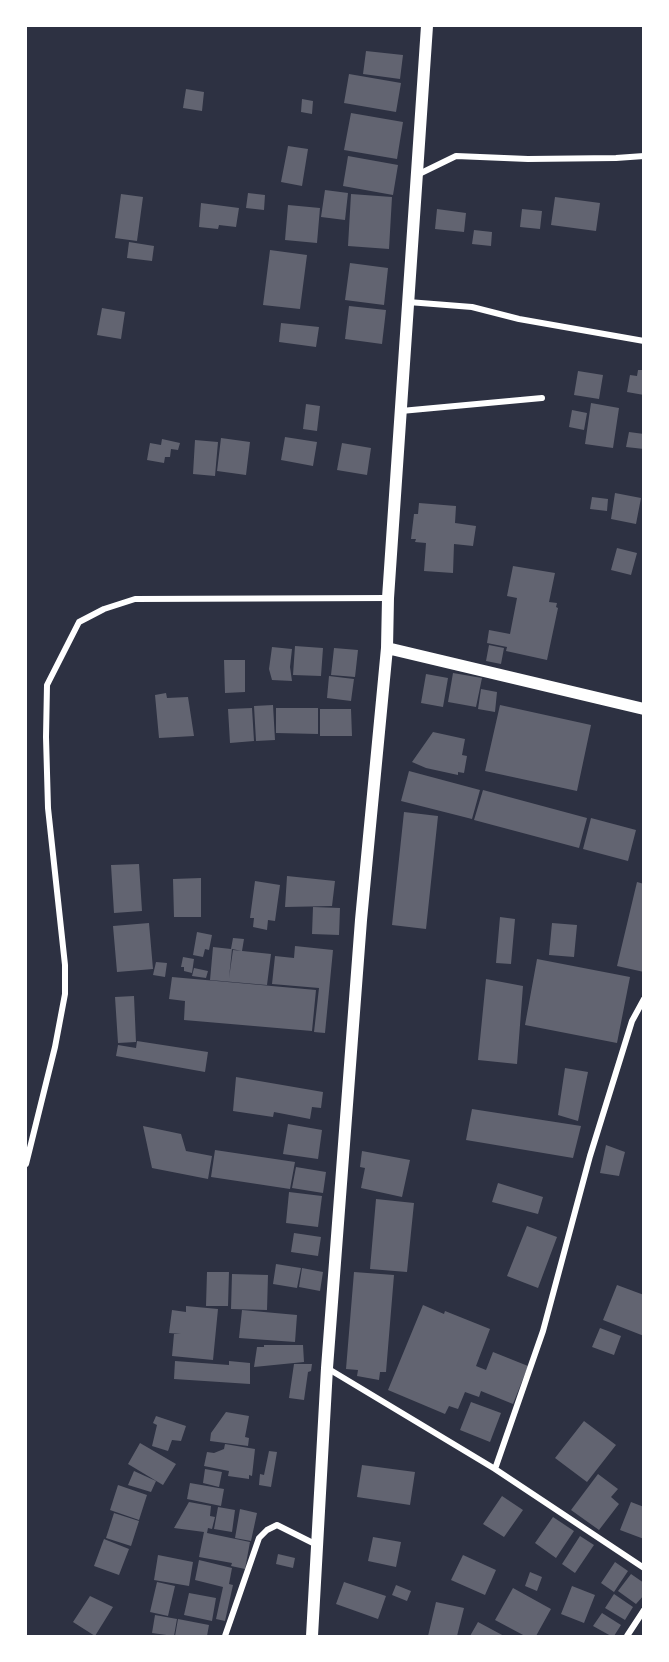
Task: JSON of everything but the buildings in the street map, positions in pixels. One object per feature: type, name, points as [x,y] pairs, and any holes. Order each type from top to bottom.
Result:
[{"type":"main road","points":[[312,1636],[327,1368],[361,920],[387,648],[400,411],[427,26]]},
{"type":"main road","points":[[387,648],[644,709]]},
{"type":"street","points":[[416,175],[456,156],[528,159],[616,159],[644,156]]},
{"type":"street","points":[[408,302],[472,307],[519,319],[644,341]]},
{"type":"street","points":[[400,411],[542,398]]},
{"type":"street","points":[[26,1164],[55,1047],[65,994],[65,965],[48,808],[47,685],[79,622],[104,609],[135,599],[388,598]]},
{"type":"street","points":[[495,1468],[543,1330],[590,1156],[629,1032],[644,999]]},
{"type":"street","points":[[327,1368],[495,1468],[644,1568]]},
{"type":"street","points":[[225,1636],[259,1538],[267,1530],[277,1525],[318,1545]]},
{"type":"street","points":[[627,1636],[644,1610]]}]
